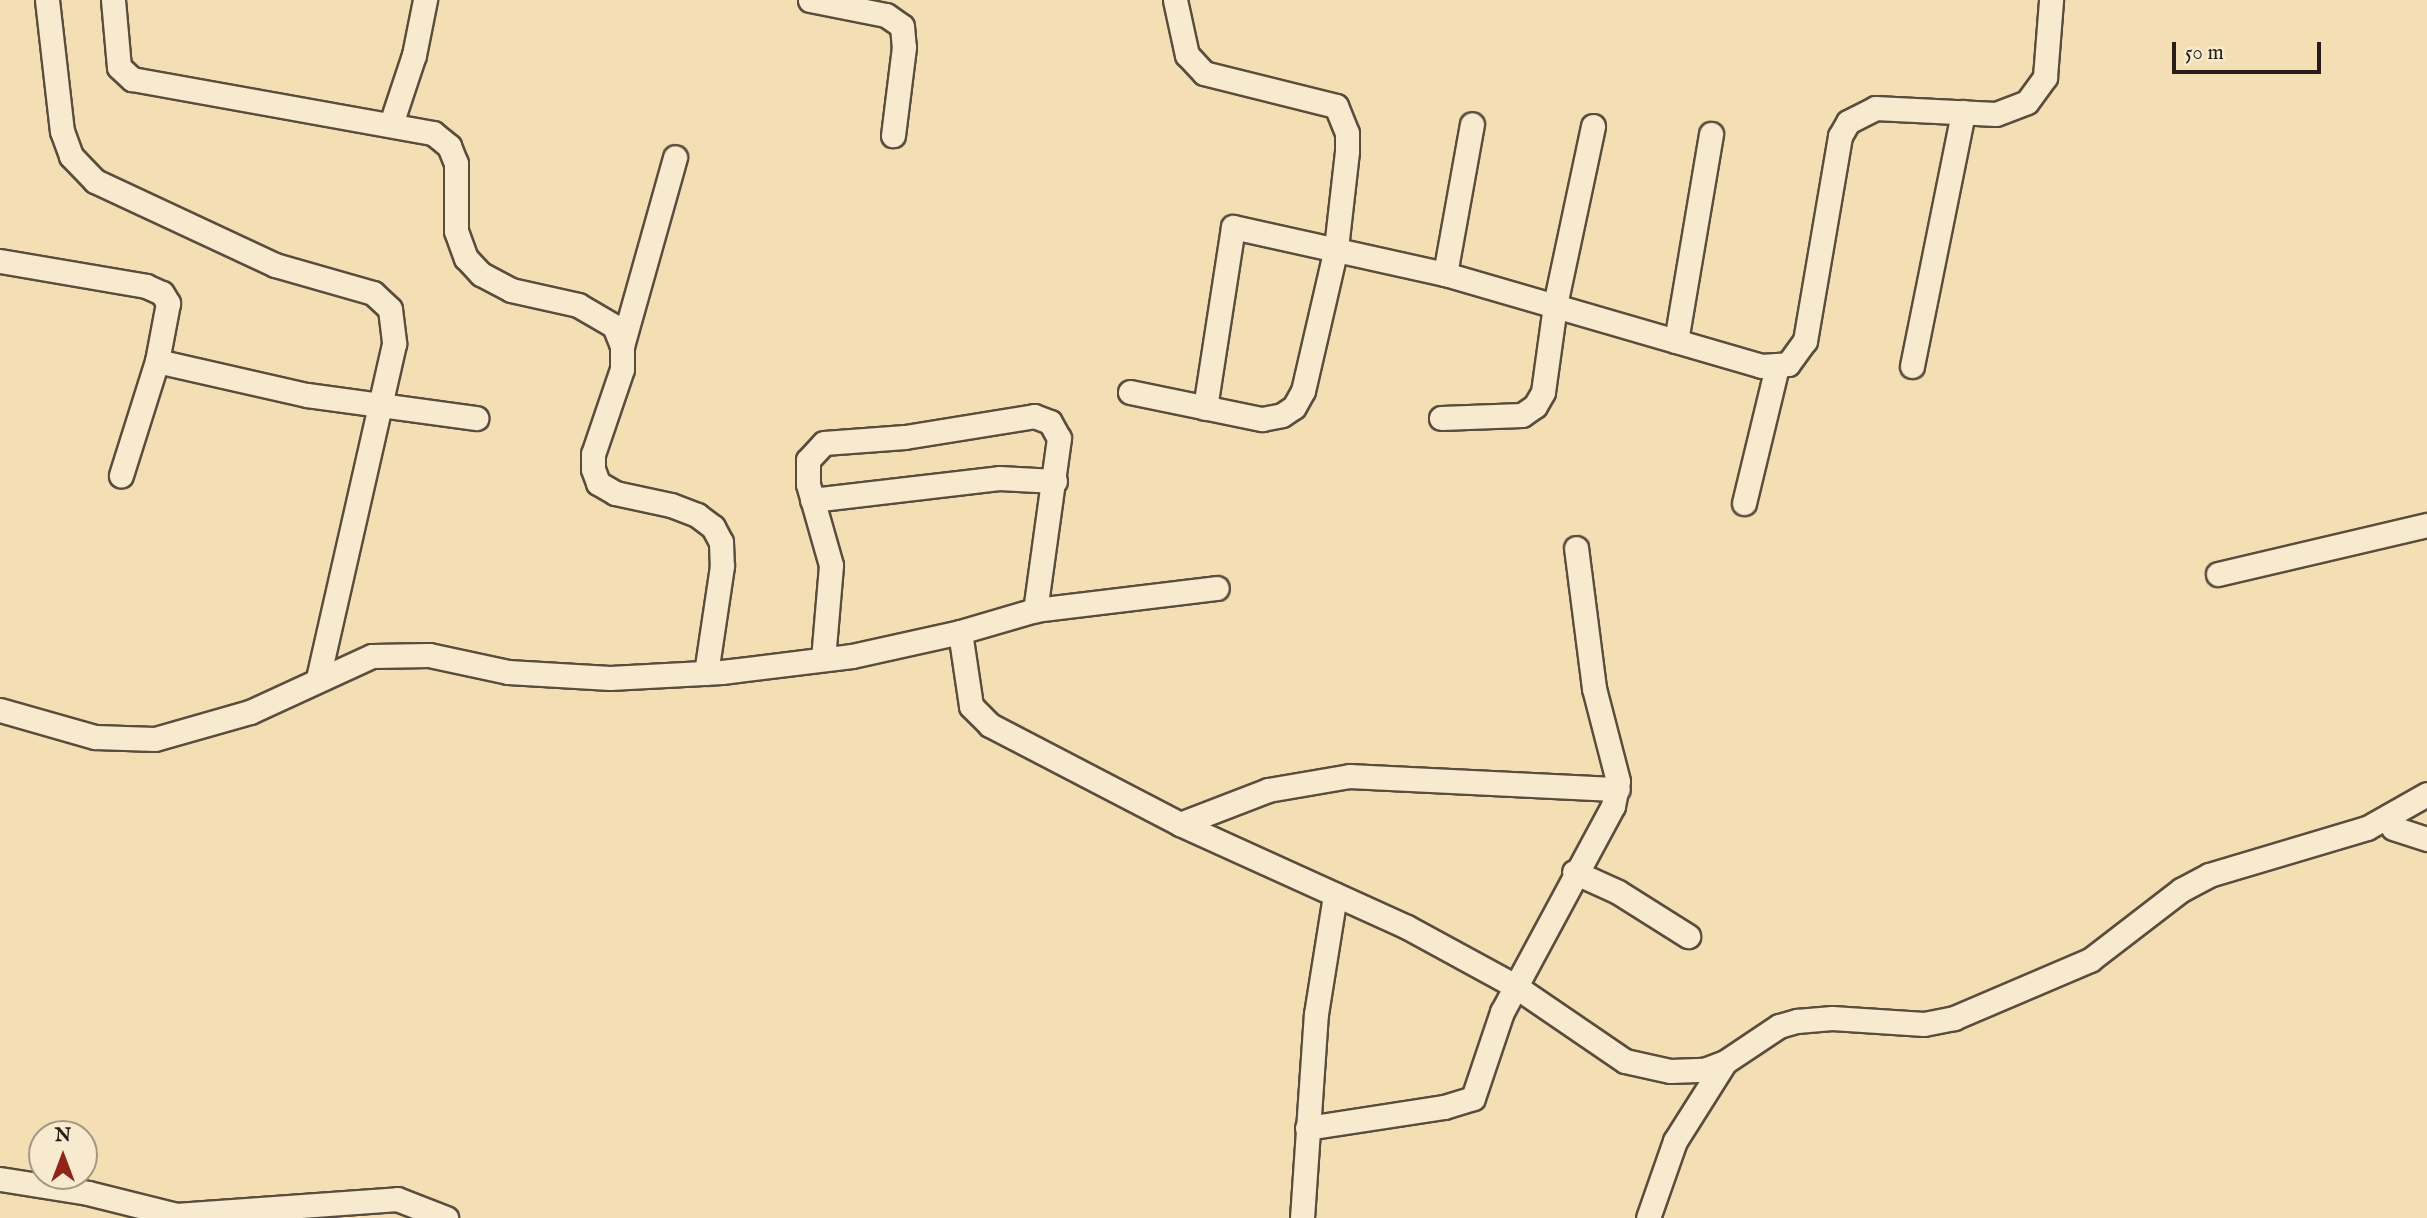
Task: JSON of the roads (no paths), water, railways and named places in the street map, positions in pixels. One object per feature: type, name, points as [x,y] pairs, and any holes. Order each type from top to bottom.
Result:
[{"type":"street","points":[[47,0],[62,131],[71,156],[94,181],[275,265],[383,299],[393,316],[395,334],[318,679]]},
{"type":"street","points":[[113,0],[119,67],[132,79],[433,133],[449,146],[456,163],[456,231],[466,258],[481,274],[511,290],[597,312],[614,326],[622,346]]},
{"type":"street","points":[[391,124],[414,55],[425,0]]},
{"type":"street","points":[[810,0],[886,15],[902,26],[904,47],[893,135]]},
{"type":"street","points":[[1130,392],[1262,419],[1282,415],[1294,407],[1303,391],[1336,248],[1347,133],[1336,106],[1204,73],[1187,55],[1175,0]]},
{"type":"street","points":[[1205,408],[1233,226],[1445,274],[1676,341],[1777,367],[1798,355],[1805,341],[1840,136],[1848,122],[1875,108],[1963,112],[2013,110],[2036,92],[2045,77],[2051,0]]},
{"type":"street","points":[[1912,366],[1963,112]]},
{"type":"street","points":[[1445,274],[1472,124]]},
{"type":"street","points":[[1441,418],[1506,418],[1535,406],[1550,362],[1555,306],[1593,126]]},
{"type":"street","points":[[1676,341],[1711,134]]},
{"type":"street","points":[[675,158],[622,346],[622,369],[593,454],[593,469],[598,483],[615,493],[671,505],[697,515],[713,527],[721,542],[722,566],[706,673]]},
{"type":"street","points":[[0,261],[146,286],[162,293],[170,315],[121,475]]},
{"type":"street","points":[[157,361],[252,385],[476,418]]},
{"type":"street","points":[[1744,503],[1777,367]]},
{"type":"street","points":[[823,659],[831,565],[812,500],[808,460],[824,443],[905,437],[1034,416],[1050,422],[1059,438],[1035,610]]},
{"type":"street","points":[[812,500],[999,478],[1055,481]]},
{"type":"street","points":[[2218,574],[2427,525]]},
{"type":"street","points":[[1307,1128],[1444,1107],[1473,1098],[1502,1012],[1618,789],[1594,688],[1576,548]]},
{"type":"street","points":[[0,710],[95,737],[155,739],[250,712],[372,656],[429,655],[508,672],[597,677],[706,673],[823,659],[960,632],[1035,610],[1217,588]]},
{"type":"street","points":[[960,632],[971,706],[990,725],[1180,824],[1407,927],[1515,986],[1608,1051],[1643,1068],[1704,1070],[1725,1062],[1779,1026],[1797,1021],[1832,1018],[1924,1024],[1954,1018],[2090,960],[2181,890],[2209,875],[2367,828],[2427,794]]},
{"type":"street","points":[[1180,824],[1268,790],[1350,776],[1618,789]]},
{"type":"street","points":[[2393,828],[2427,839]]},
{"type":"street","points":[[1574,872],[1618,892],[1688,936]]},
{"type":"street","points":[[1302,1218],[1316,1014],[1335,895]]},
{"type":"street","points":[[1648,1218],[1675,1141],[1725,1062]]},
{"type":"street","points":[[0,1179],[88,1193],[176,1215],[397,1199],[446,1218]]}]
